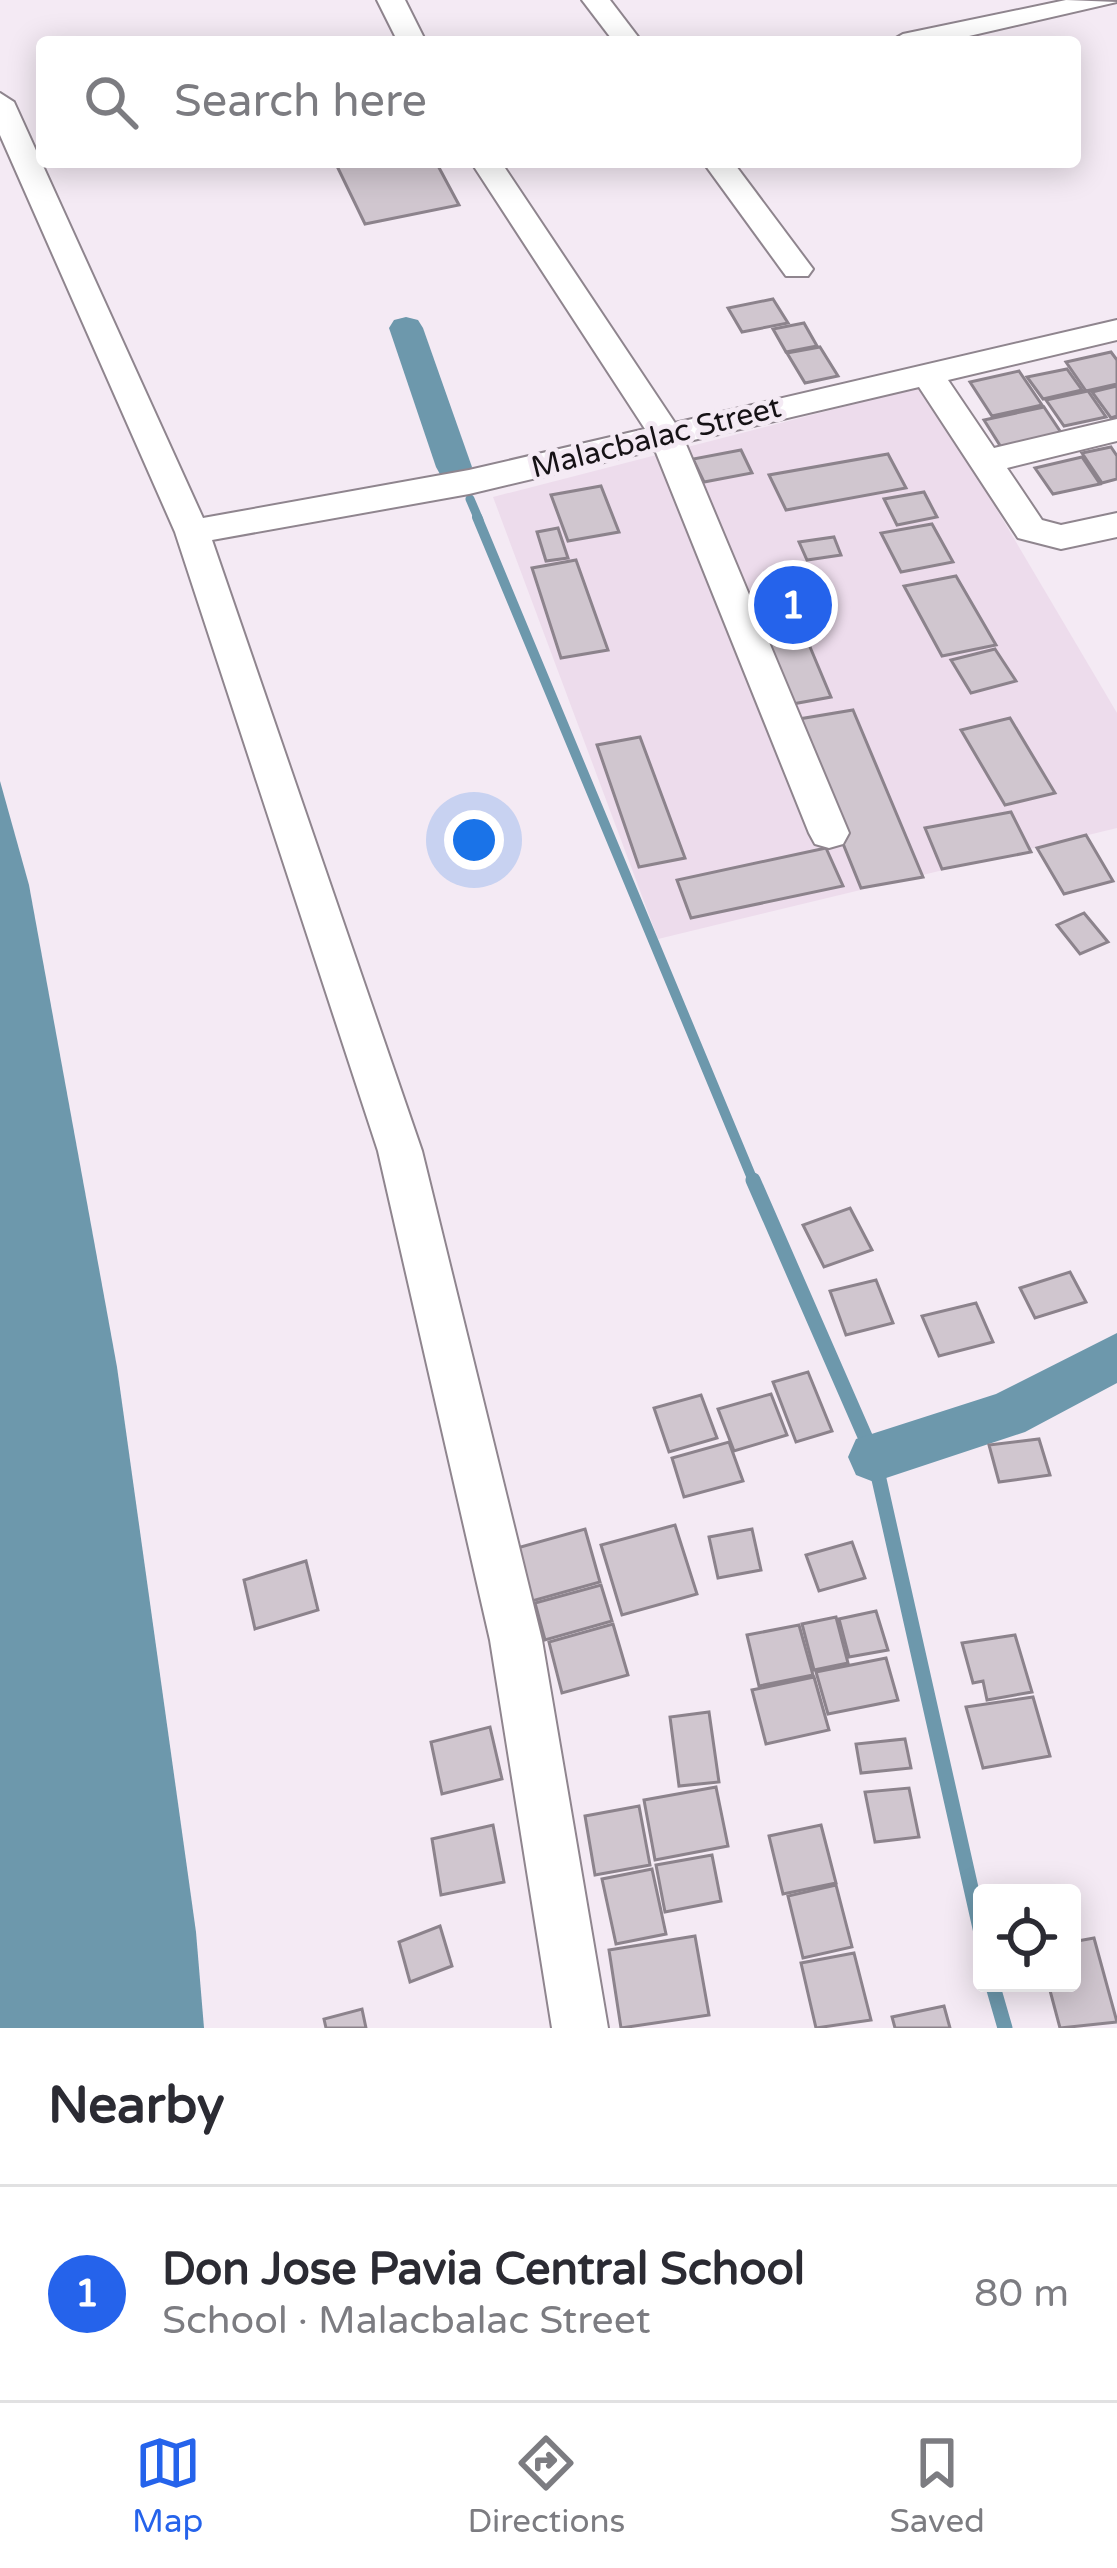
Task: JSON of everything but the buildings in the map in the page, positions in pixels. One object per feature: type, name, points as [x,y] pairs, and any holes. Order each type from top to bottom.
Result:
[{"type":"street","points":[[391,0],[409,36]]},
{"type":"street","points":[[596,0],[623,36]]},
{"type":"street","points":[[932,36],[1105,0]]},
{"type":"street","points":[[0,102],[192,532],[400,1151],[516,1640],[580,2028]]},
{"type":"street","points":[[490,168],[665,434],[829,833]]},
{"type":"street","points":[[722,168],[797,269]]},
{"type":"street","name":"Malacbalac Street","points":[[192,532],[469,482],[1117,330]]},
{"type":"street","points":[[926,372],[1030,530],[1061,537],[1117,525]]},
{"type":"street","points":[[982,462],[1117,430]]},
{"type":"shaded area","points":[[924,386],[1117,713],[1117,828],[658,939],[493,497]]},
{"type":"water","points":[[0,781],[29,885],[117,1367],[196,1932],[204,2028],[0,2028]]},
{"type":"waterway","points":[[406,328],[454,467]]},
{"type":"waterway","points":[[470,499],[479,520]]},
{"type":"waterway","points":[[477,517],[754,1183]]},
{"type":"waterway","points":[[753,1180],[874,1457],[973,1897]]},
{"type":"waterway","points":[[874,1457],[1007,1415],[1117,1357]]},
{"type":"waterway","points":[[995,1992],[1005,2028]]},
{"type":"place","name":"Don Jose Pavia Central School","points":[[793,605]]}]
